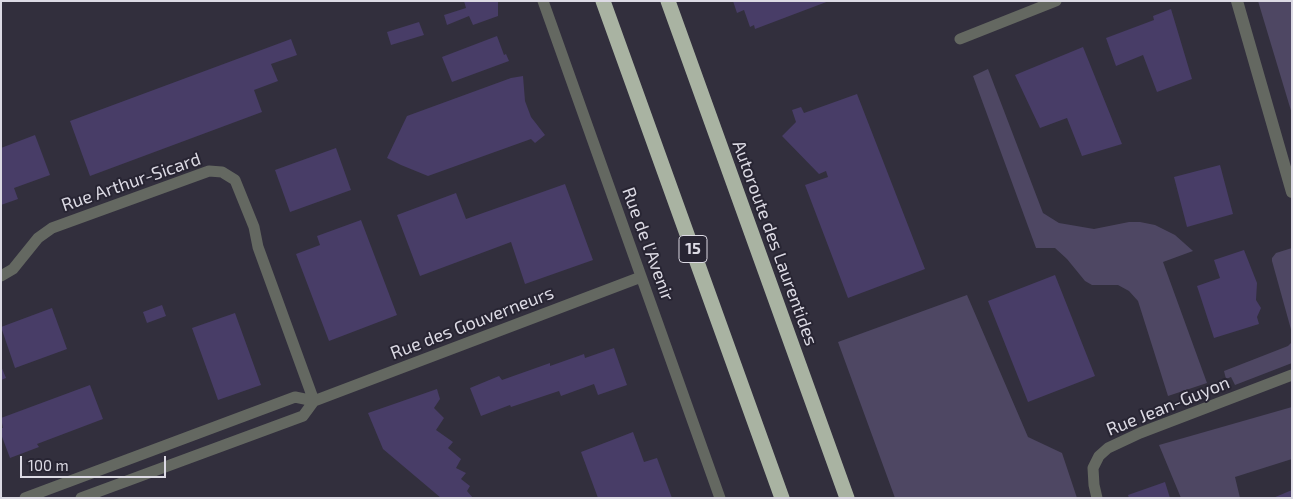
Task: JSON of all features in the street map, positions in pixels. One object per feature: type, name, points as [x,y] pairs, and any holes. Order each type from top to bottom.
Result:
[{"type":"highway","name":"15","points":[[603,1],[782,498]]},
{"type":"highway","name":"Autoroute des Laurentides","points":[[668,1],[847,498]]},
{"type":"street","name":"Rue de l'Avenir","points":[[543,1],[720,498]]},
{"type":"street","points":[[960,38],[1056,1]]},
{"type":"street","points":[[1237,1],[1292,192]]},
{"type":"street","name":"Rue Arthur-Sicard","points":[[1,276],[13,270],[38,238],[52,228],[209,171],[222,172],[235,180],[254,227],[258,247],[314,401]]},
{"type":"street","name":"Rue des Gouverneurs","points":[[25,498],[295,397],[314,401],[641,278]]},
{"type":"street","name":"Rue Jean-Guyon","points":[[1097,498],[1093,468],[1100,456],[1108,448],[1292,375]]},
{"type":"street","name":"Rue des Gouverneurs","points":[[81,498],[303,416],[314,401]]},
{"type":"shaded area","points":[[1258,1],[1292,1],[1292,114]]},
{"type":"shaded area","points":[[988,69],[1043,213],[1059,223],[1094,229],[1129,222],[1155,225],[1175,235],[1193,251],[1163,262],[1207,383],[1168,396],[1138,301],[1129,291],[1118,285],[1092,285],[1085,281],[1055,248],[1036,248],[973,76]]},
{"type":"shaded area","points":[[1292,248],[1292,333],[1272,258],[1276,253]]},
{"type":"shaded area","points":[[967,295],[1028,437],[1062,453],[1077,498],[895,498],[838,342]]},
{"type":"shaded area","points":[[1292,342],[1292,363],[1235,385],[1231,377],[1226,379],[1224,371],[1288,346]]},
{"type":"shaded area","points":[[1292,407],[1292,459],[1235,477],[1240,498],[1181,498],[1159,445]]},
{"type":"building","points":[[464,1],[498,1],[498,16],[473,25],[469,16],[447,25],[444,15],[466,8]]},
{"type":"building","points":[[733,1],[829,1],[755,29],[754,25],[750,27],[744,10],[737,13]]},
{"type":"building","points":[[1171,9],[1192,79],[1157,92],[1143,55],[1116,66],[1106,38],[1154,20],[1153,16]]},
{"type":"building","points":[[419,22],[424,35],[391,45],[387,32]]},
{"type":"building","points":[[497,36],[504,55],[506,54],[509,61],[452,82],[442,57]]},
{"type":"building","points":[[291,39],[297,55],[271,64],[278,81],[254,90],[262,112],[90,176],[70,121]]},
{"type":"building","points":[[1083,47],[1122,144],[1082,156],[1067,118],[1040,128],[1015,75]]},
{"type":"building","points":[[523,76],[525,101],[531,117],[545,135],[535,143],[531,139],[428,176],[387,158],[407,116],[511,78]]},
{"type":"building","points":[[857,94],[925,269],[848,298],[805,185],[828,177],[826,171],[819,174],[782,136],[796,122],[792,110],[801,107],[804,113]]},
{"type":"building","points":[[35,135],[50,175],[14,188],[18,199],[1,205],[1,148]]},
{"type":"building","points":[[336,148],[351,190],[290,212],[275,170]]},
{"type":"building","points":[[1220,165],[1233,214],[1187,227],[1174,177]]},
{"type":"building","points":[[565,184],[593,260],[525,284],[511,242],[420,276],[397,215],[456,193],[466,219]]},
{"type":"building","points":[[361,220],[397,315],[329,341],[296,254],[320,245],[317,236]]},
{"type":"building","points":[[1244,250],[1257,283],[1256,300],[1261,308],[1257,317],[1259,324],[1214,338],[1197,286],[1220,278],[1214,260]]},
{"type":"building","points":[[1055,275],[1095,376],[1028,402],[988,301]]},
{"type":"building","points":[[162,305],[166,316],[147,323],[143,312]]},
{"type":"building","points":[[52,308],[67,349],[15,368],[1,327]]},
{"type":"building","points":[[235,313],[261,385],[218,400],[192,328]]},
{"type":"building","points":[[614,348],[627,385],[598,395],[594,384],[561,396],[559,391],[511,407],[510,405],[481,416],[470,388],[499,376],[502,380],[550,363],[550,366],[584,354],[585,358]]},
{"type":"building","points":[[1,366],[6,378],[1,380]]},
{"type":"building","points":[[90,385],[103,419],[37,444],[39,447],[10,458],[1,434],[1,428],[3,428],[1,418]]},
{"type":"building","points":[[437,389],[440,399],[434,408],[444,418],[436,430],[453,442],[448,448],[461,459],[456,468],[466,473],[461,479],[470,486],[467,491],[473,498],[441,498],[383,449],[368,413]]},
{"type":"building","points":[[633,432],[644,462],[657,458],[672,498],[598,498],[581,452]]},
{"type":"building","points":[[1165,482],[1170,498],[1129,498],[1128,495]]},
{"type":"building","points":[[1292,490],[1292,498],[1273,498]]}]
